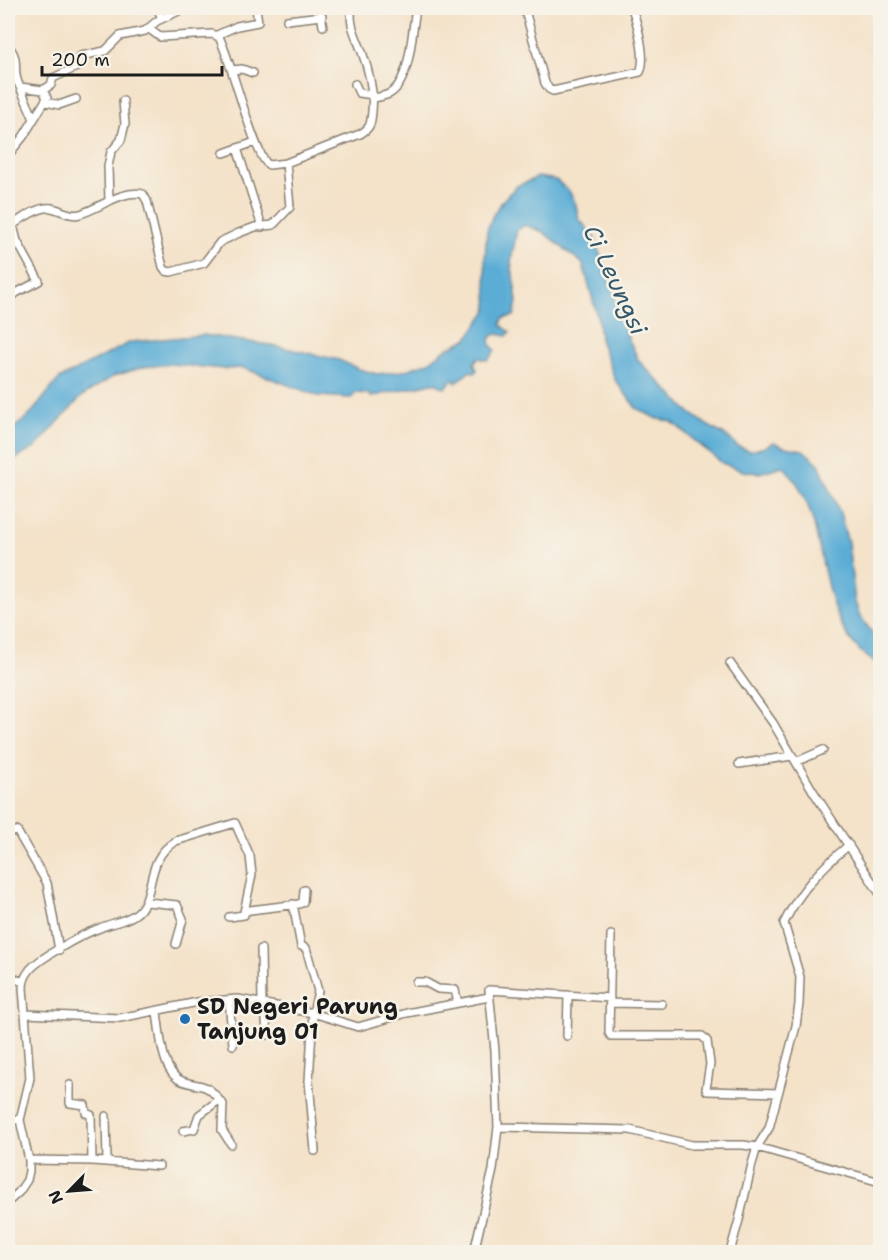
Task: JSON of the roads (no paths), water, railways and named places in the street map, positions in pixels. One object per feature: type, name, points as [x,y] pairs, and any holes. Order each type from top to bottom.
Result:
[{"type":"street","points":[[156,8],[162,18]]},
{"type":"street","points":[[20,87],[44,90],[51,86],[53,78],[79,66],[78,59],[81,56],[105,51],[120,36],[148,29],[162,18],[185,8]]},
{"type":"street","points":[[148,29],[160,37],[176,34],[217,35],[237,26],[258,22],[256,8]]},
{"type":"street","points":[[217,35],[221,39],[255,142],[266,165],[286,163],[369,129],[372,122],[373,96],[351,20],[352,8]]},
{"type":"street","points":[[355,84],[359,93],[373,96],[389,94],[393,91],[410,53],[416,8]]},
{"type":"street","points":[[521,8],[526,14],[545,82],[549,90],[553,91],[640,72],[642,62],[638,26],[632,8]]},
{"type":"street","points":[[287,20],[321,11],[323,26]]},
{"type":"street","points":[[8,46],[15,54],[16,81],[33,119]]},
{"type":"street","points":[[232,70],[242,69],[253,73]]},
{"type":"street","points":[[8,155],[46,102],[44,90]]},
{"type":"street","points":[[46,102],[58,105],[76,99]]},
{"type":"street","points":[[109,201],[108,166],[111,152],[123,134],[125,124],[123,101]]},
{"type":"street","points":[[224,153],[255,142]]},
{"type":"street","points":[[237,148],[262,227]]},
{"type":"street","points":[[8,301],[16,293],[39,281],[10,224],[51,208],[78,215],[109,201],[138,193],[145,197],[163,267],[166,271],[171,272],[204,263],[220,242],[252,227],[273,225],[290,207],[286,163]]},
{"type":"street","points":[[730,663],[768,717],[880,894]]},
{"type":"street","points":[[738,764],[794,759],[823,750]]},
{"type":"street","points":[[8,1202],[27,1180],[28,1160],[20,1120],[30,1078],[23,982],[29,970],[38,962],[93,931],[138,913],[147,902],[150,879],[160,856],[168,846],[188,837],[231,824],[237,825],[250,856],[252,875],[244,915],[229,917]]},
{"type":"street","points":[[8,832],[17,831],[44,874],[50,892],[59,950]]},
{"type":"street","points":[[730,1252],[757,1147],[769,1128],[796,1026],[800,990],[798,967],[783,927],[784,923],[798,898],[818,871],[849,845]]},
{"type":"street","points":[[243,912],[303,902],[304,890]]},
{"type":"street","points":[[147,902],[177,905],[183,919],[176,944]]},
{"type":"street","points":[[293,904],[301,946],[308,951],[318,986],[309,1081],[315,1150]]},
{"type":"street","points":[[611,935],[609,1033],[611,1036],[702,1036],[705,1039],[710,1064],[707,1091],[778,1093]]},
{"type":"street","points":[[261,949],[267,1035]]},
{"type":"street","points":[[8,976],[23,982]]},
{"type":"street","points":[[416,982],[425,982],[438,989],[455,990],[458,1003]]},
{"type":"street","points":[[474,1252],[493,1170],[498,1127],[495,1051],[489,990],[568,995],[662,1005]]},
{"type":"street","points":[[567,1036],[568,995]]},
{"type":"street","points":[[25,1014],[120,1018],[198,1002],[229,1000],[264,1003],[314,1013],[358,1027],[407,1013],[489,997]]},
{"type":"street","points":[[229,1000],[233,1046]]},
{"type":"street","points":[[157,1012],[168,1068],[180,1081],[209,1088],[223,1104],[222,1130],[231,1144]]},
{"type":"street","points":[[70,1084],[70,1103],[85,1105],[86,1113],[91,1115],[92,1161]]},
{"type":"street","points":[[183,1131],[194,1129],[199,1115],[219,1100]]},
{"type":"street","points":[[106,1116],[107,1162]]},
{"type":"street","points":[[8,1119],[20,1120]]},
{"type":"street","points":[[498,1127],[630,1130],[692,1146],[757,1147],[880,1182]]},
{"type":"street","points":[[28,1160],[92,1161],[159,1166]]},
{"type":"street","points":[[880,1192],[880,1204]]},
{"type":"water","points":[[538,177],[556,180],[569,191],[575,202],[579,219],[594,237],[614,294],[620,320],[639,361],[687,410],[728,437],[737,446],[750,451],[773,442],[803,450],[819,464],[840,513],[848,543],[855,602],[860,616],[880,641],[880,665],[867,656],[848,636],[836,614],[810,510],[799,487],[783,466],[759,473],[743,471],[722,463],[672,422],[655,418],[636,408],[615,380],[600,339],[598,319],[583,264],[543,232],[525,225],[517,230],[511,261],[517,301],[514,316],[503,318],[501,325],[510,332],[507,336],[496,334],[491,337],[490,343],[495,351],[488,360],[478,358],[474,363],[477,370],[475,373],[470,371],[456,383],[453,379],[445,388],[431,383],[371,397],[369,394],[356,393],[351,398],[318,396],[243,368],[225,369],[171,364],[144,367],[114,376],[82,396],[35,448],[8,463],[8,432],[28,417],[59,379],[131,342],[204,335],[276,346],[339,360],[377,374],[403,371],[429,362],[446,349],[467,339],[488,309],[485,260],[487,230],[503,200],[517,186]]},
{"type":"place","name":"SD Negeri Parung Tanjung 01","points":[[185,1019]]},
{"type":"water label","name":"Ci Leungsi","points":[[615,280]]}]
